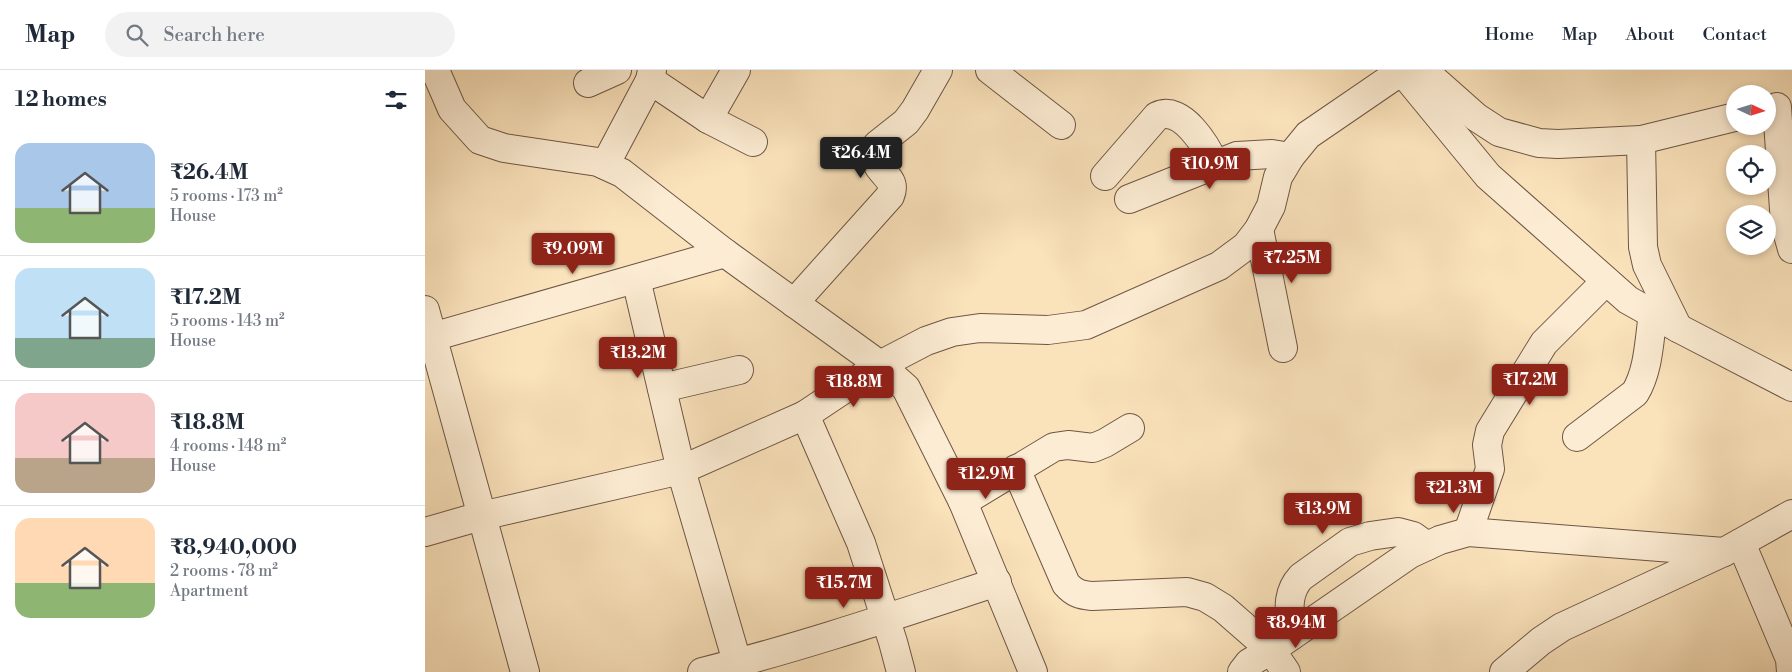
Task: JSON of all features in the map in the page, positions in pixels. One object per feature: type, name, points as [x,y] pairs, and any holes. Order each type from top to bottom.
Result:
[{"type":"street","points":[[435,70],[452,109],[480,140],[504,148],[599,162],[622,173],[725,253],[880,365],[906,388],[963,502],[1033,672]]},
{"type":"street","points":[[588,82],[617,70]]},
{"type":"street","points":[[708,119],[736,70]]},
{"type":"street","points":[[795,303],[890,196],[893,190],[892,182],[879,166],[874,156],[877,145],[911,116],[938,70]]},
{"type":"street","points":[[990,70],[1061,125]]},
{"type":"street","points":[[1407,70],[1499,132],[1539,143],[1558,144],[1641,140],[1726,119]]},
{"type":"street","points":[[425,532],[481,516],[681,470],[805,415],[880,365],[926,341],[952,332],[980,328],[1048,330],[1085,325],[1219,266],[1246,246],[1259,229],[1271,206],[1278,177],[1290,157],[1308,135],[1407,70]]},
{"type":"street","points":[[1407,70],[1488,176],[1628,300],[1792,387]]},
{"type":"street","points":[[605,166],[651,75],[708,119],[753,142]]},
{"type":"street","points":[[1779,106],[1785,224],[1792,249]]},
{"type":"street","points":[[1105,176],[1157,116],[1162,114],[1176,117],[1195,131],[1203,140],[1215,165]]},
{"type":"street","points":[[1641,140],[1643,247],[1647,265],[1678,328]]},
{"type":"street","points":[[1129,199],[1237,156],[1272,154],[1290,157]]},
{"type":"street","points":[[1259,229],[1283,348]]},
{"type":"street","points":[[428,338],[725,253]]},
{"type":"street","points":[[636,279],[681,470],[739,668]]},
{"type":"street","points":[[1468,532],[1490,469],[1487,445],[1490,432],[1544,343],[1605,281]]},
{"type":"street","points":[[425,310],[428,338],[525,672]]},
{"type":"street","points":[[1577,437],[1635,393],[1644,374],[1653,314]]},
{"type":"street","points":[[662,388],[739,370]]},
{"type":"street","points":[[805,415],[861,543],[886,618],[901,672]]},
{"type":"street","points":[[963,502],[1054,447],[1068,445],[1093,448],[1131,428]]},
{"type":"street","points":[[1016,469],[1066,584],[1073,592],[1092,596],[1187,592],[1205,598],[1281,643]]},
{"type":"street","points":[[1504,672],[1541,641],[1562,627],[1733,547],[1792,514]]},
{"type":"street","points":[[1286,672],[1281,643],[1289,610],[1290,595],[1301,577],[1350,542],[1378,534],[1398,532],[1413,536],[1427,546]]},
{"type":"street","points":[[1242,672],[1249,663],[1409,554],[1440,540],[1468,532],[1733,547]]},
{"type":"street","points":[[1733,547],[1790,659],[1791,672]]},
{"type":"street","points":[[702,672],[739,668],[997,582]]}]
